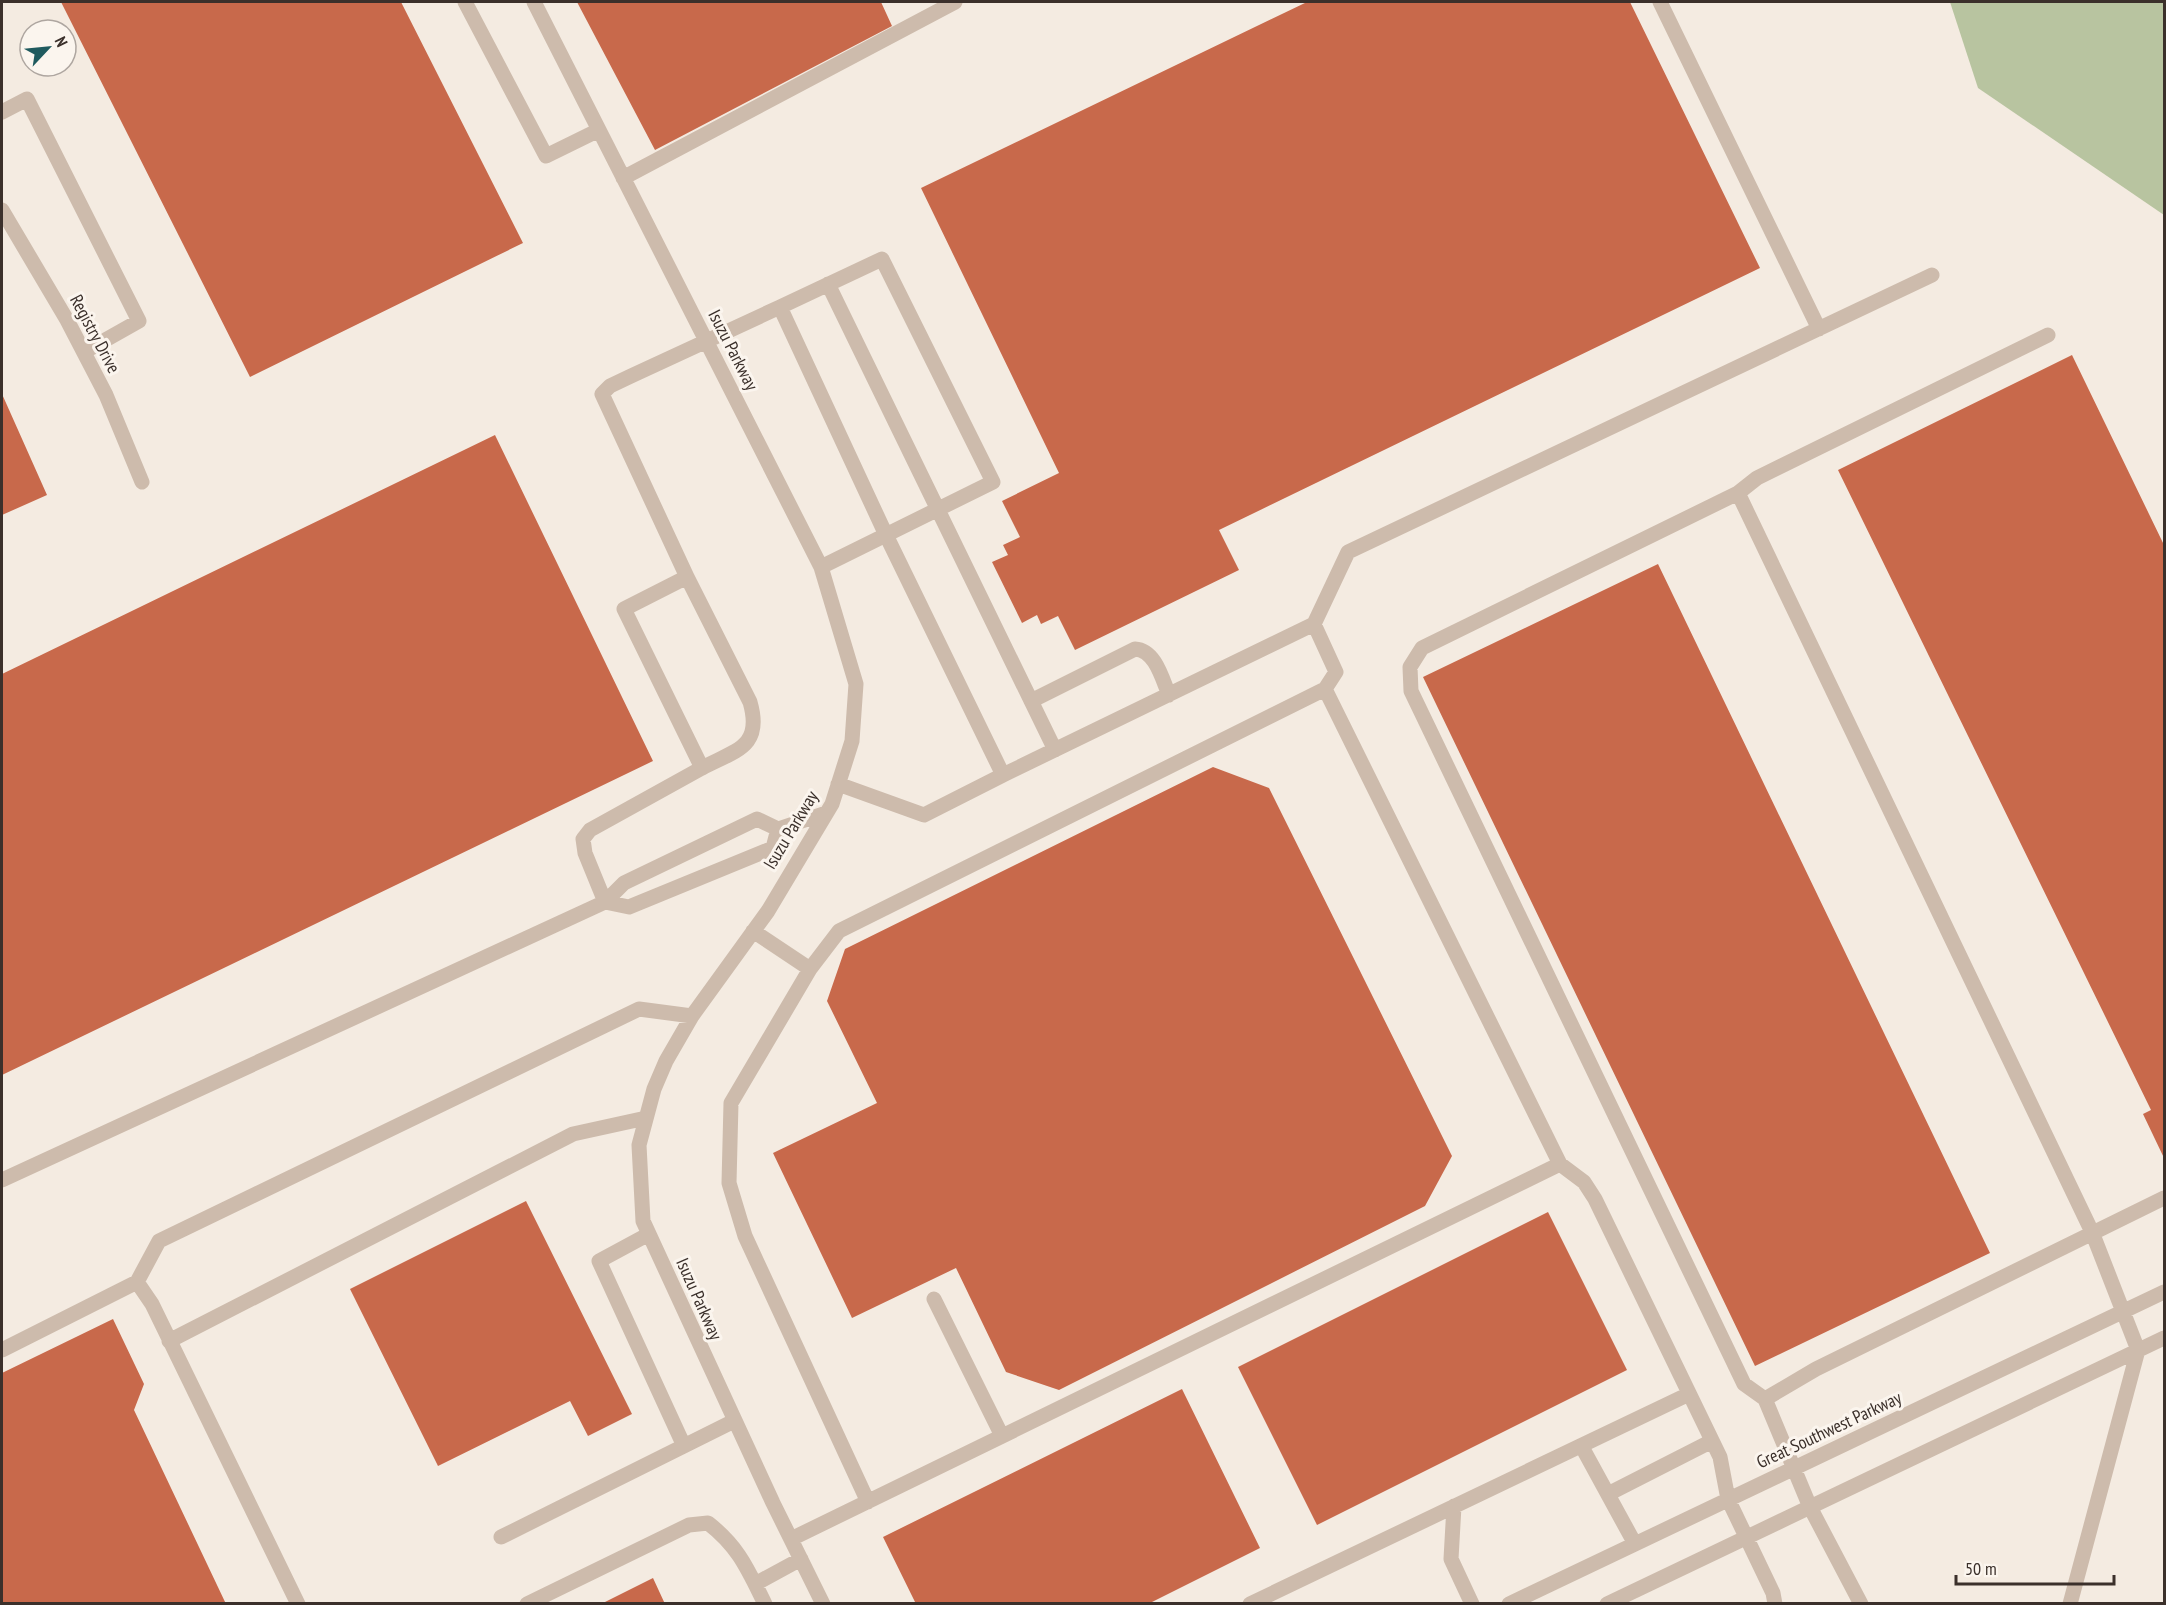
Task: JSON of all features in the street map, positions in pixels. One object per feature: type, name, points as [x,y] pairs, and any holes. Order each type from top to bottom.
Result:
[{"type":"street","points":[[465,2],[546,156],[598,130]]},
{"type":"street","name":"Isuzu Parkway","points":[[534,2],[821,567],[856,684],[852,741],[826,813],[753,931],[692,1016],[654,1089],[639,1145],[643,1221],[734,1421],[823,1604]]},
{"type":"street","points":[[623,178],[955,2]]},
{"type":"street","points":[[1660,2],[1819,329]]},
{"type":"street","points":[[2,112],[27,99],[139,321],[84,352]]},
{"type":"street","name":"Registry Drive","points":[[2,210],[84,352],[106,395],[142,482]]},
{"type":"street","points":[[605,902],[585,854],[583,838],[590,830],[743,746],[753,735],[756,722],[750,702],[687,577],[602,394],[610,386],[882,259],[993,482],[821,567]]},
{"type":"street","points":[[838,784],[924,815],[1314,624],[1348,552],[1932,275]]},
{"type":"street","points":[[828,285],[1055,750]]},
{"type":"street","points":[[780,307],[886,535],[1003,775]]},
{"type":"street","points":[[1861,1604],[1792,1469],[1765,1399],[1744,1384],[1411,691],[1410,667],[1422,648],[1737,493],[1757,478],[2048,335]]},
{"type":"street","points":[[1737,493],[2092,1232],[2121,1313],[2138,1350],[2070,1604]]},
{"type":"street","points":[[687,577],[624,609],[702,768]]},
{"type":"street","points":[[868,1502],[745,1236],[729,1183],[731,1103],[810,969],[839,932],[1325,689],[1336,672],[1314,624]]},
{"type":"street","points":[[1031,701],[1135,649],[1144,650],[1151,655],[1169,694]]},
{"type":"street","points":[[1325,689],[1560,1164],[1584,1182],[1595,1199],[1720,1456],[1728,1499],[1773,1593],[1774,1604]]},
{"type":"street","points":[[2,1180],[605,902],[624,883],[757,819],[778,829],[826,813]]},
{"type":"street","points":[[605,902],[629,907],[773,848],[778,829]]},
{"type":"street","points":[[753,931],[810,969]]},
{"type":"street","points":[[2,1350],[137,1282],[159,1241],[639,1009],[692,1016]]},
{"type":"street","points":[[169,1341],[573,1134],[646,1118]]},
{"type":"street","points":[[791,1539],[1560,1164]]},
{"type":"street","points":[[1765,1399],[1816,1369],[2164,1198]]},
{"type":"street","points":[[649,1234],[598,1261],[684,1446]]},
{"type":"street","points":[[137,1282],[152,1304],[298,1604]]},
{"type":"street","name":"Great Southwest Parkway","points":[[1509,1604],[2164,1292]]},
{"type":"street","points":[[934,1299],[1002,1436]]},
{"type":"street","points":[[1606,1604],[2164,1338]]},
{"type":"street","points":[[1250,1604],[1689,1394]]},
{"type":"street","points":[[501,1537],[734,1421]]},
{"type":"street","points":[[1608,1494],[1712,1441]]},
{"type":"street","points":[[1582,1447],[1635,1544]]},
{"type":"street","points":[[1454,1506],[1451,1559],[1472,1604]]},
{"type":"street","points":[[527,1604],[689,1525],[708,1523],[726,1537],[741,1555],[765,1604]]},
{"type":"street","points":[[755,1584],[801,1560]]},
{"type":"green space","points":[[1950,2],[2164,2],[2164,215],[1978,88]]},
{"type":"building","points":[[61,2],[401,2],[523,243],[250,377],[78,36],[78,18],[69,18]]},
{"type":"building","points":[[577,2],[881,2],[892,26],[655,150]]},
{"type":"building","points":[[1307,2],[1630,2],[1760,268],[1219,530],[1239,570],[1075,650],[1058,616],[1041,624],[1037,615],[1022,623],[992,562],[1008,555],[1003,545],[1020,537],[1002,501],[1059,473],[921,188]]},
{"type":"building","points":[[2072,355],[2164,545],[2164,1158],[2143,1114],[2151,1110],[1838,470]]},
{"type":"building","points":[[2,394],[47,495],[2,515]]},
{"type":"building","points":[[495,435],[653,761],[2,1075],[2,674]]},
{"type":"building","points":[[1658,564],[1990,1253],[1755,1366],[1423,677]]},
{"type":"building","points":[[1213,767],[1269,788],[1452,1156],[1425,1206],[1059,1390],[1006,1372],[956,1268],[852,1318],[773,1153],[877,1103],[827,1001],[845,949]]},
{"type":"building","points":[[526,1201],[632,1414],[588,1436],[570,1401],[438,1466],[350,1289]]},
{"type":"building","points":[[1548,1212],[1627,1370],[1317,1525],[1238,1367]]},
{"type":"building","points":[[113,1319],[144,1384],[134,1410],[226,1604],[2,1604],[2,1373]]},
{"type":"building","points":[[1182,1389],[1260,1548],[1148,1604],[916,1604],[883,1537]]},
{"type":"building","points":[[653,1578],[665,1604],[601,1604]]}]
